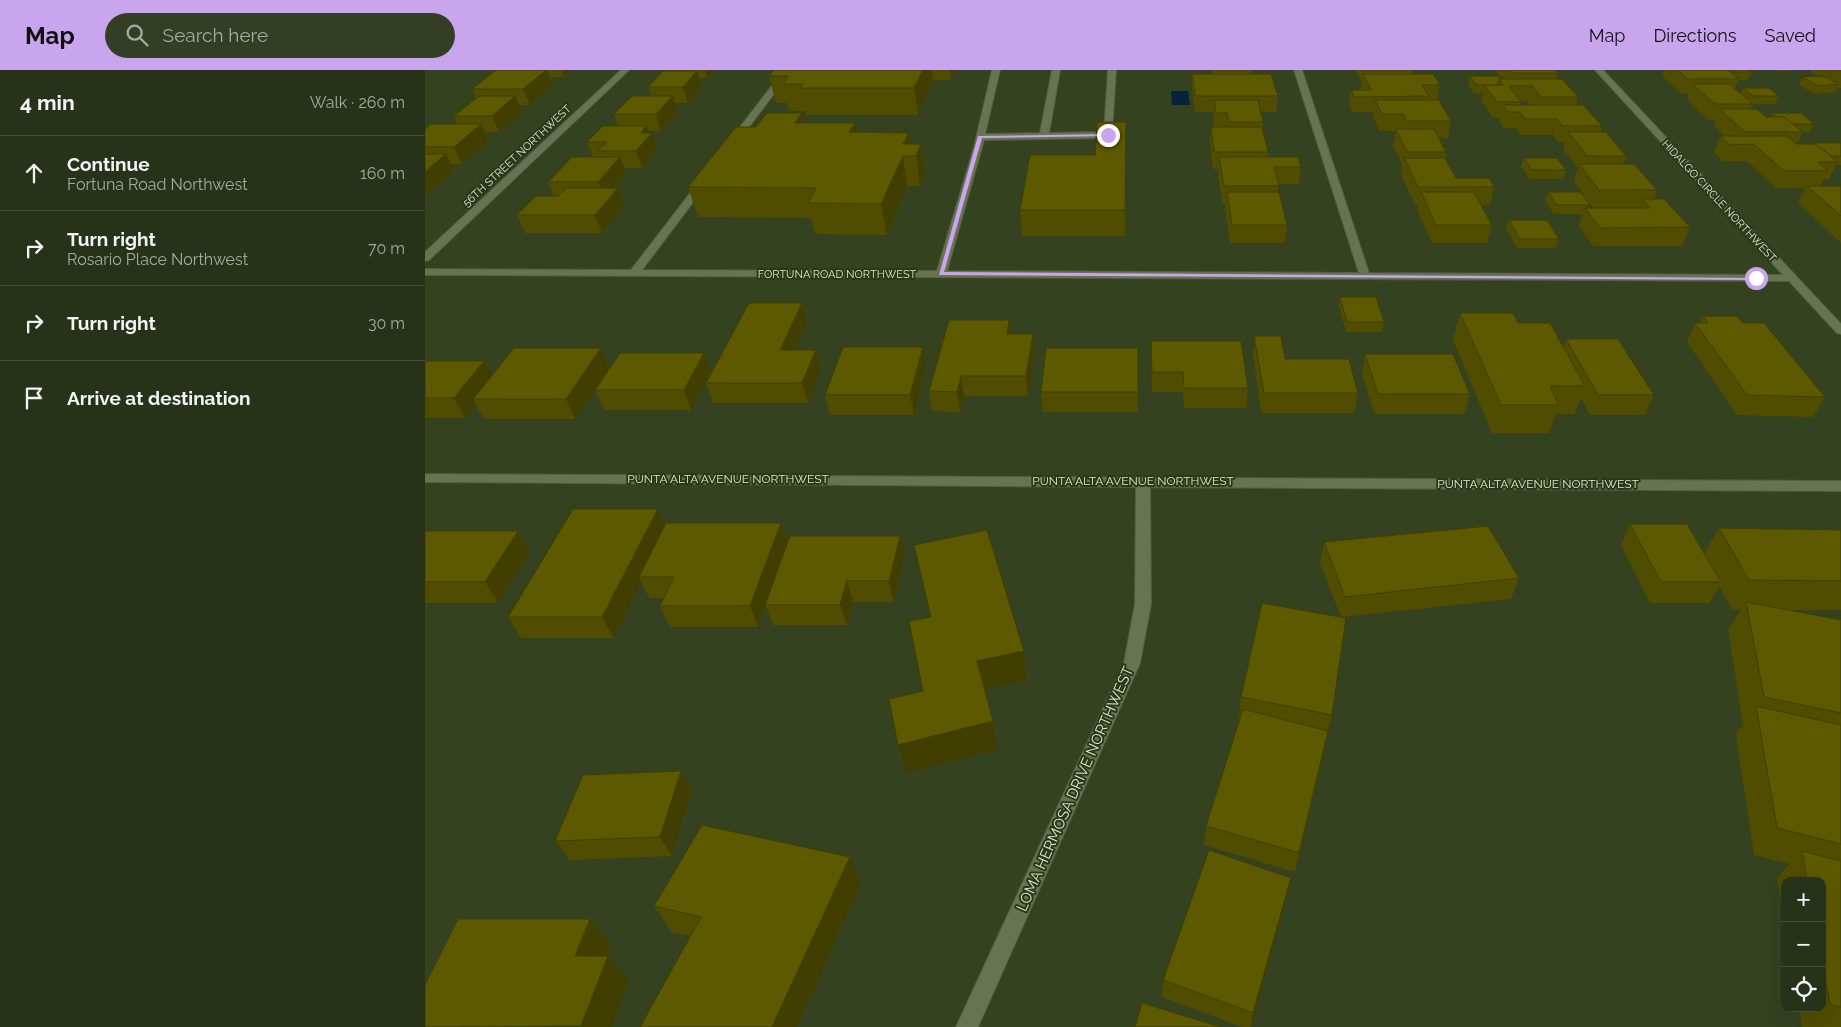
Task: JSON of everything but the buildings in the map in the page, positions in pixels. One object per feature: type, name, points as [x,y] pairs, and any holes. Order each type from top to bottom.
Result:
[{"type":"street","name":"56TH STREET NORTHWEST","points":[[425,258],[625,70]]},
{"type":"street","points":[[728,150],[788,70]]},
{"type":"street","points":[[941,274],[978,147],[996,70]]},
{"type":"street","points":[[1044,136],[1055,70]]},
{"type":"street","points":[[980,137],[1108,135],[1112,70]]},
{"type":"street","points":[[1298,70],[1365,276]]},
{"type":"street","name":"HIDALGO CIRCLE NORTHWEST","points":[[1599,70],[1841,331]]},
{"type":"street","points":[[635,273],[710,174]]},
{"type":"street","name":"FORTUNA ROAD NORTHWEST","points":[[425,272],[1790,278]]},
{"type":"street","name":"PUNTA ALTA AVENUE NORTHWEST","points":[[425,478],[1841,486]]},
{"type":"street","name":"LOMA HERMOSA DRIVE NORTHWEST","points":[[967,1027],[1132,663],[1143,604],[1143,481]]},
{"type":"water","points":[[1171,91],[1188,91],[1190,105],[1172,105]]},
{"type":"route","points":[[1108,135],[980,137],[941,274],[1756,278]]}]
